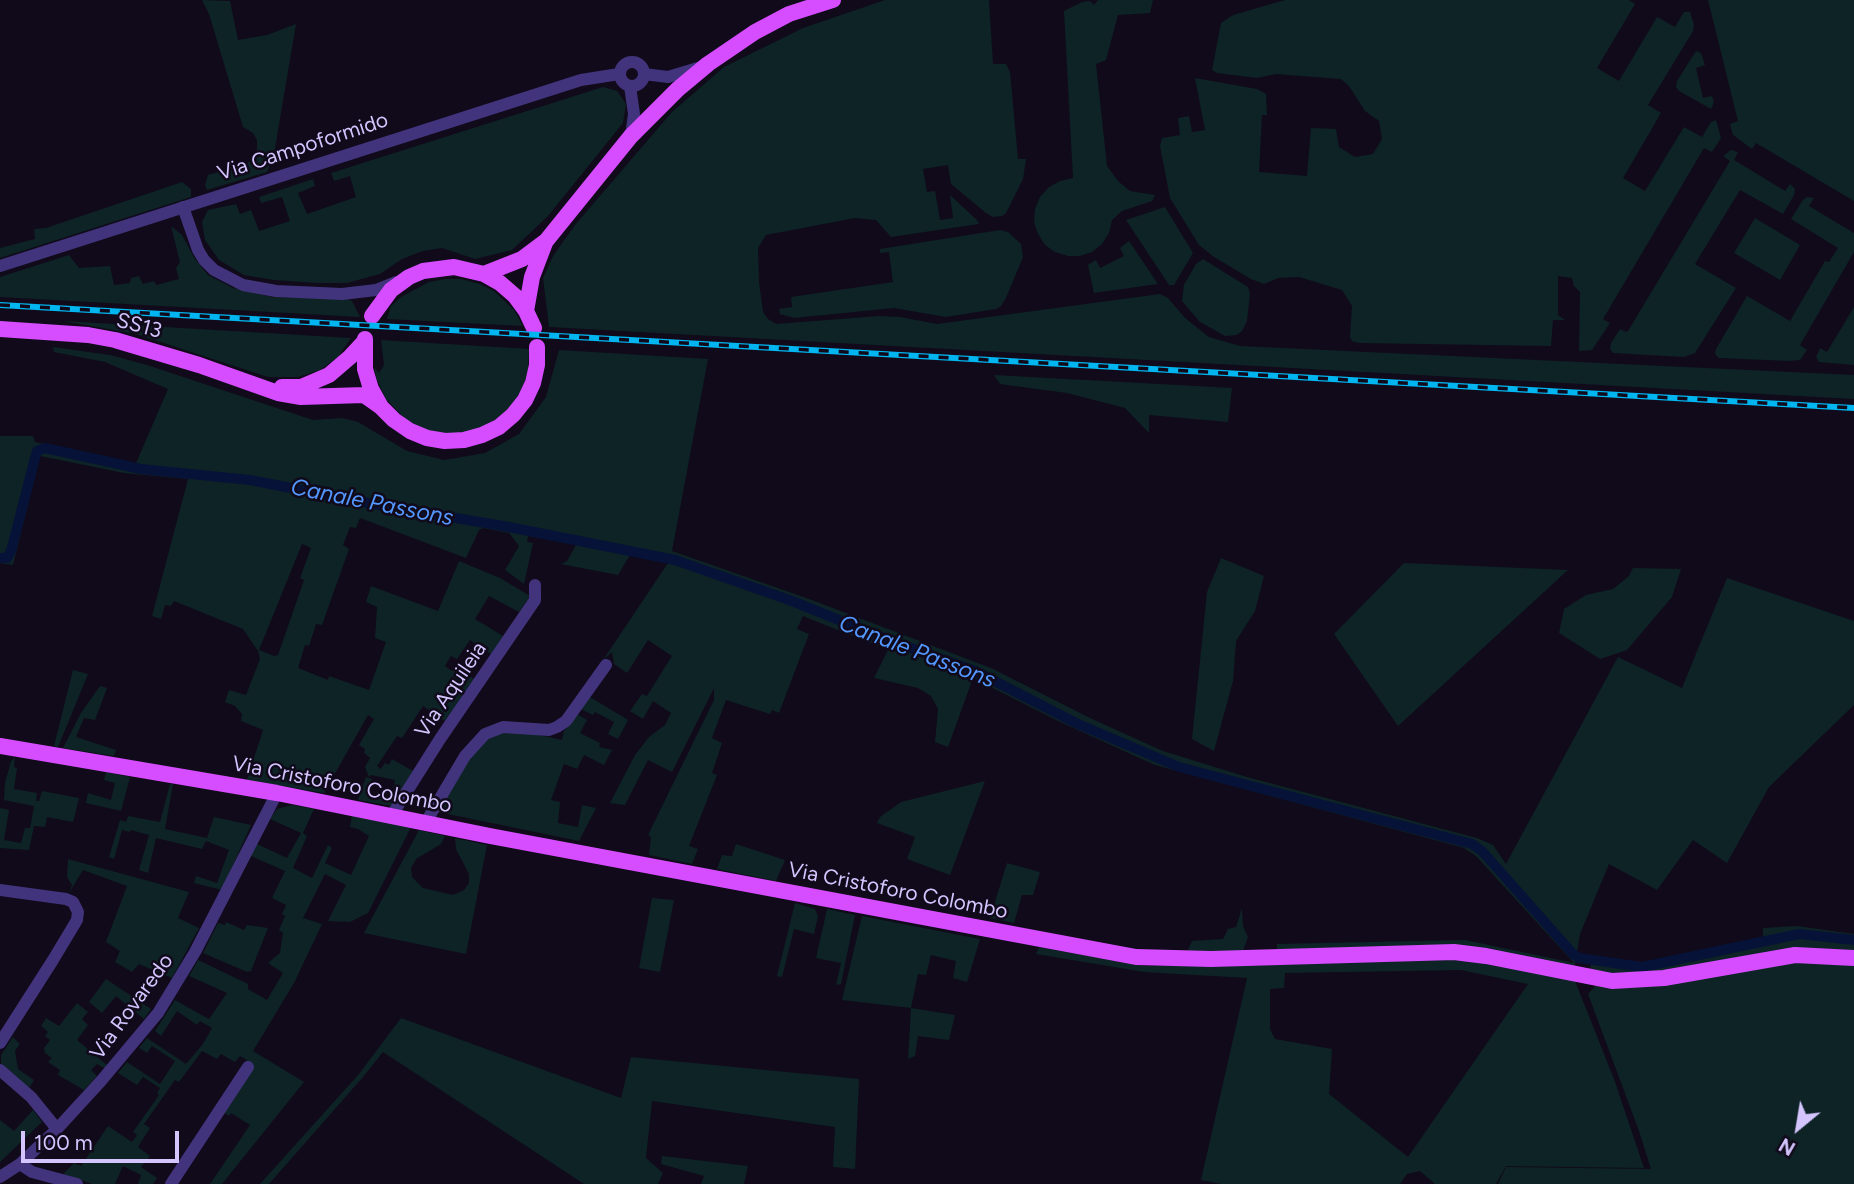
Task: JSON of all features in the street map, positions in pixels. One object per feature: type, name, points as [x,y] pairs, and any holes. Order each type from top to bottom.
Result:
[{"type":"main road","points":[[484,274],[522,259],[546,241],[631,136],[678,89],[708,64],[755,32],[789,14],[833,0]]},
{"type":"main road","points":[[526,311],[532,276],[546,241]]},
{"type":"main road","points":[[372,316],[391,290],[409,277],[424,271],[454,267],[484,274],[500,283],[515,296],[534,328]]},
{"type":"main road","name":"SS13","points":[[0,329],[89,335],[115,340],[187,361],[262,388],[301,397],[364,395],[410,431],[427,438],[455,441],[482,435],[499,427],[513,415],[533,383],[537,346]]},
{"type":"main road","name":"SS13","points":[[262,388],[300,387],[313,383],[335,370],[365,340],[365,369],[371,389],[381,407]]},
{"type":"main road","name":"Via Cristoforo Colombo","points":[[0,746],[277,793],[1136,957],[1225,958],[1454,952],[1486,956],[1594,979],[1630,981],[1664,978],[1795,955],[1854,958]]},
{"type":"street","name":"Via Campoformido","points":[[0,266],[582,80],[619,74],[623,65],[632,62],[641,65],[644,74]]},
{"type":"street","points":[[619,74],[624,83],[630,86],[638,85],[644,74],[668,77],[708,64]]},
{"type":"street","points":[[630,86],[634,101],[631,136]]},
{"type":"street","points":[[183,207],[198,250],[214,270],[243,285],[342,294],[376,290],[409,277]]},
{"type":"street","name":"Via Aquileia","points":[[392,815],[440,739],[535,600],[535,585]]},
{"type":"street","points":[[426,822],[466,756],[485,734],[503,727],[549,730],[557,727],[566,721],[606,665]]},
{"type":"street","name":"Via Rovaredo","points":[[0,1177],[20,1164],[57,1129],[141,1034],[178,983],[277,793]]},
{"type":"street","points":[[0,890],[65,899],[73,902],[78,912],[77,920],[54,960],[0,1043]]},
{"type":"street","points":[[171,1184],[248,1067]]},
{"type":"street","points":[[0,1070],[31,1097],[57,1129]]},
{"type":"street","points":[[20,1164],[32,1172],[77,1184]]},
{"type":"green space","points":[[202,0],[230,1],[238,40],[267,35],[296,24],[274,154],[267,172],[207,190],[205,185],[208,175],[246,164],[253,159],[257,152],[257,140],[253,133],[243,127],[209,14]]},
{"type":"green space","points":[[885,0],[989,0],[993,64],[1006,64],[1010,72],[1018,159],[1026,159],[1023,179],[1006,213],[993,217],[951,184],[948,165],[923,169],[927,192],[935,191],[940,220],[953,218],[950,195],[979,224],[891,237],[876,220],[855,218],[766,235],[758,248],[759,282],[763,312],[776,324],[879,316],[937,324],[1160,294],[1168,298],[1185,318],[1209,337],[1240,346],[1854,375],[1854,399],[549,327],[543,278],[553,256],[575,225],[672,112],[724,67],[803,28]]},
{"type":"green space","points":[[1098,0],[1153,0],[1150,13],[1118,15],[1106,60],[1096,64],[1107,166],[1130,191],[1155,195],[1152,201],[1122,211],[1112,220],[1109,233],[1102,244],[1092,252],[1068,256],[1045,245],[1034,222],[1035,209],[1040,197],[1049,187],[1073,178],[1064,11],[1082,2],[1090,1],[1094,5]]},
{"type":"green space","points":[[1285,0],[1629,0],[1635,4],[1597,68],[1619,81],[1657,17],[1675,27],[1684,12],[1690,12],[1693,31],[1648,105],[1661,113],[1623,178],[1645,191],[1684,127],[1702,137],[1711,122],[1716,120],[1721,138],[1712,152],[1704,148],[1603,319],[1610,323],[1592,350],[1579,351],[1580,292],[1574,286],[1572,278],[1558,276],[1558,315],[1565,320],[1553,320],[1551,346],[1359,343],[1352,341],[1350,337],[1352,306],[1342,290],[1299,277],[1278,278],[1264,284],[1214,257],[1199,245],[1170,198],[1160,146],[1162,138],[1180,135],[1178,118],[1189,116],[1192,132],[1205,130],[1195,78],[1257,89],[1266,94],[1267,115],[1262,115],[1259,172],[1307,176],[1311,128],[1336,129],[1339,147],[1355,157],[1373,154],[1382,139],[1379,121],[1365,111],[1349,86],[1341,79],[1276,74],[1257,78],[1212,70],[1221,23],[1233,15]]},
{"type":"green space","points":[[1708,0],[1854,0],[1854,201],[1756,143],[1752,149],[1733,135],[1730,124],[1738,121]]},
{"type":"green space","points":[[1696,51],[1701,53],[1705,65],[1696,68],[1703,98],[1712,96],[1714,102],[1711,109],[1676,87]]},
{"type":"green space","points":[[603,87],[617,91],[626,104],[623,123],[548,216],[512,250],[475,259],[442,248],[423,251],[402,259],[380,274],[347,283],[315,283],[244,275],[219,260],[205,240],[202,222],[208,210],[236,204],[240,214],[251,210],[259,231],[290,221],[282,197],[261,203],[259,197],[313,179],[315,186],[298,193],[307,214],[356,197],[350,176],[334,181],[331,173]]},
{"type":"green space","points":[[1731,150],[1738,152],[1734,160],[1785,191],[1790,184],[1795,189],[1783,214],[1740,190],[1695,264],[1736,288],[1695,353],[1684,357],[1613,353],[1610,349],[1611,343],[1620,329],[1628,331],[1730,161],[1723,156]]},
{"type":"green space","points":[[182,182],[191,189],[191,197],[0,258],[0,248],[35,239],[34,229],[46,228]]},
{"type":"green space","points":[[1807,197],[1814,198],[1809,206],[1854,233],[1854,252],[1800,345],[1807,350],[1800,360],[1790,361],[1719,358],[1715,354],[1716,349],[1747,296],[1790,321],[1825,261],[1829,262],[1838,248],[1791,219]]},
{"type":"green space","points":[[1165,207],[1193,253],[1174,285],[1169,285],[1126,220]]},
{"type":"green space","points":[[1755,218],[1800,245],[1780,280],[1734,253]]},
{"type":"green space","points":[[171,226],[182,235],[195,259],[208,275],[233,288],[272,297],[348,299],[352,301],[360,317],[0,297],[0,277],[69,255],[79,268],[110,266],[114,285],[130,283],[131,278],[139,276],[143,284],[154,281],[156,285],[179,279],[176,268],[180,262]]},
{"type":"green space","points":[[1000,230],[1008,232],[1021,244],[1023,257],[1006,298],[996,309],[946,317],[894,308],[794,318],[780,314],[779,309],[792,307],[791,297],[893,282],[889,252],[880,253],[880,249]]},
{"type":"green space","points":[[1129,241],[1158,284],[1094,293],[1088,265],[1096,260],[1100,268],[1124,256],[1120,248]]},
{"type":"green space","points":[[1203,259],[1248,287],[1250,294],[1247,321],[1237,335],[1225,336],[1200,322],[1182,301],[1184,285],[1196,264]]},
{"type":"green space","points":[[461,279],[494,291],[514,310],[523,326],[387,319],[391,306],[401,297],[429,282]]},
{"type":"green space","points":[[1854,307],[1854,365],[1819,362],[1816,357],[1820,348],[1827,352]]},
{"type":"green space","points":[[63,321],[351,338],[338,357],[320,370],[298,377],[268,377],[136,334]]},
{"type":"green space","points":[[381,340],[529,349],[528,371],[520,395],[492,424],[457,435],[430,432],[406,420],[386,399],[374,367],[379,373],[384,365]]},
{"type":"green space","points":[[53,347],[110,355],[313,420],[342,418],[358,422],[407,451],[444,460],[485,453],[519,434],[546,397],[559,350],[708,359],[672,551],[809,599],[991,668],[1163,751],[1247,777],[1477,838],[1493,845],[1506,864],[1618,657],[1682,688],[1727,578],[1854,621],[1854,705],[1769,787],[1727,863],[1693,840],[1657,890],[1609,864],[1580,934],[1575,964],[1570,969],[1471,949],[1277,950],[1277,944],[1465,940],[1574,963],[1476,856],[1464,848],[1155,765],[1058,721],[973,678],[948,747],[935,742],[938,709],[931,696],[918,688],[874,678],[888,650],[803,616],[797,629],[809,634],[779,713],[772,710],[770,714],[726,700],[712,738],[722,743],[712,773],[717,775],[689,846],[698,849],[692,864],[649,855],[651,837],[648,835],[714,700],[714,688],[672,772],[648,760],[625,805],[610,803],[635,755],[649,737],[665,725],[671,713],[653,701],[643,719],[630,711],[642,694],[647,696],[672,656],[648,640],[627,673],[614,664],[612,652],[603,660],[668,563],[630,555],[618,575],[561,564],[567,561],[576,545],[528,536],[527,542],[533,543],[524,584],[505,570],[519,546],[509,533],[483,528],[479,530],[466,558],[360,518],[356,528],[350,527],[343,545],[349,549],[322,625],[316,624],[309,646],[305,645],[298,668],[328,680],[329,676],[369,690],[386,642],[375,638],[377,607],[366,602],[371,586],[438,611],[459,561],[500,578],[530,596],[519,612],[489,596],[475,619],[503,636],[491,654],[470,640],[457,659],[451,656],[445,666],[452,671],[456,667],[474,679],[445,721],[423,706],[402,738],[397,736],[377,766],[381,769],[385,763],[389,765],[392,759],[413,771],[392,806],[358,800],[366,777],[372,779],[369,794],[391,798],[395,780],[371,775],[369,777],[365,767],[370,758],[359,745],[374,719],[368,715],[324,793],[247,780],[263,730],[241,721],[242,714],[235,706],[225,702],[229,690],[246,695],[260,659],[258,651],[243,629],[174,601],[171,606],[165,605],[161,619],[152,616],[188,479],[124,473],[40,456],[13,565],[0,563],[0,436],[33,436],[35,442],[136,463],[168,389],[105,362],[54,352]],"holes":[[[302,544],[311,548],[300,578],[304,580],[278,655],[259,650]]]},
{"type":"green space","points":[[994,375],[1232,388],[1228,422],[1149,415],[1149,433],[1125,408],[1067,393],[1000,384]]},
{"type":"green space","points":[[1221,558],[1264,576],[1255,611],[1236,641],[1233,681],[1214,751],[1192,739],[1207,592]]},
{"type":"green space","points":[[1404,563],[1568,570],[1398,726],[1334,634]]},
{"type":"green space","points":[[1633,568],[1681,569],[1672,597],[1627,650],[1600,659],[1559,633],[1564,609],[1586,595],[1613,589],[1629,576]]},
{"type":"green space","points":[[73,670],[88,674],[58,747],[54,746]]},
{"type":"green space","points":[[100,686],[107,688],[95,720],[84,718],[76,737],[116,750],[114,756],[63,748],[81,713]]},
{"type":"green space","points":[[590,697],[628,720],[618,739],[608,734],[614,722],[595,712],[593,715],[581,709]]},
{"type":"green space","points":[[577,714],[587,720],[580,733],[600,743],[599,747],[612,750],[604,765],[584,755],[577,769],[564,764],[551,800],[560,802],[558,823],[578,827],[582,805],[596,808],[579,841],[438,812],[468,758],[486,739],[504,732],[526,732],[562,740],[564,731]]},
{"type":"green space","points":[[14,758],[14,767],[17,768],[14,789],[37,793],[36,801],[39,801],[42,791],[79,798],[73,822],[47,817],[45,827],[34,826],[29,850],[0,848],[0,808],[9,810],[4,840],[21,843],[25,828],[30,828],[34,806],[4,800],[5,783]]},
{"type":"green space","points":[[106,772],[130,777],[121,811],[86,803],[88,793],[111,800],[115,783],[104,780]]},
{"type":"green space","points":[[985,781],[950,875],[907,859],[915,837],[877,823],[880,817],[901,802]]},
{"type":"green space","points":[[170,784],[173,784],[165,829],[207,838],[214,817],[251,825],[222,890],[194,883],[196,876],[217,883],[229,850],[206,841],[202,849],[156,838],[148,873],[139,870],[149,835],[122,830],[114,859],[109,857],[120,820],[126,822],[128,816],[160,822]]},
{"type":"green space","points":[[292,805],[314,809],[303,833],[307,836],[293,868],[312,878],[328,845],[332,848],[325,863],[351,875],[369,836],[350,827],[352,816],[411,827],[368,913],[350,922],[328,921],[346,885],[325,874],[303,918],[322,924],[294,983],[253,1051],[304,1082],[222,1184],[210,1184],[250,1125],[216,1107],[247,1060],[240,1056],[235,1062],[221,1054],[217,1059],[202,1051],[179,1082],[175,1080],[144,1124],[150,1128],[138,1147],[150,1156],[141,1167],[157,1178],[153,1184],[138,1184],[141,1175],[123,1166],[115,1184],[92,1184],[63,1174],[74,1163],[81,1166],[108,1126],[132,1142],[137,1135],[133,1132],[159,1095],[157,1093],[160,1088],[143,1077],[137,1085],[118,1073],[127,1062],[160,1084],[175,1061],[152,1046],[147,1053],[139,1048],[147,1038],[186,1064],[203,1044],[212,1028],[200,1021],[197,1025],[177,1011],[161,1036],[155,1031],[175,1000],[209,1019],[227,993],[189,976],[198,960],[248,984],[248,989],[267,1000],[283,973],[268,963],[280,953],[283,933],[279,930],[286,905],[272,898],[285,871],[251,856],[257,844],[287,858],[301,833],[270,819],[277,809]]},
{"type":"green space","points":[[419,830],[445,836],[441,844],[416,859],[411,868],[412,877],[423,888],[453,895],[464,890],[469,883],[469,874],[456,849],[455,838],[487,845],[466,954],[364,933]]},
{"type":"green space","points":[[736,844],[785,860],[776,881],[717,869],[722,855],[732,856]]},
{"type":"green space","points":[[68,859],[189,892],[178,918],[199,928],[172,978],[139,964],[132,972],[115,962],[120,951],[106,942],[127,886],[83,870],[69,893],[72,885],[67,877]]},
{"type":"green space","points":[[1007,863],[1040,872],[1033,895],[1022,895],[1014,923],[990,918]]},
{"type":"green space","points":[[652,898],[674,900],[660,972],[639,968]]},
{"type":"green space","points":[[795,903],[815,909],[818,916],[814,934],[794,929],[782,977],[777,976]]},
{"type":"green space","points":[[1242,908],[1243,926],[1248,937],[1243,951],[1187,952],[1192,941],[1223,939],[1228,929],[1236,927]]},
{"type":"green space","points":[[827,909],[855,915],[841,984],[836,985],[841,963],[816,958]]},
{"type":"green space","points":[[862,916],[980,939],[967,982],[953,978],[956,961],[931,955],[926,975],[918,974],[911,1008],[842,1000]]},
{"type":"green space","points":[[226,922],[244,930],[247,925],[268,928],[251,971],[247,972],[203,953],[218,923],[225,925]]},
{"type":"green space","points":[[1797,926],[1854,934],[1854,953],[1650,976],[1622,976],[1591,970],[1592,957],[1641,963],[1763,937],[1763,928]]},
{"type":"green space","points":[[1039,947],[1146,966],[1460,959],[1575,981],[1614,1079],[1644,1168],[1506,1166],[1496,1184],[1435,1184],[1420,1171],[1407,1174],[1400,1184],[1221,1184],[1201,1180],[1247,978],[1144,972],[1036,954]],"holes":[[[1461,970],[1528,984],[1408,1157],[1329,1094],[1332,1049],[1275,1039],[1270,1029],[1270,989],[1284,988],[1285,973]]]},
{"type":"green space","points":[[1784,962],[1854,963],[1854,1184],[1498,1184],[1506,1167],[1651,1169],[1588,994],[1597,984]]},
{"type":"green space","points":[[106,979],[151,1009],[144,1019],[116,996],[102,1013],[89,1002]]},
{"type":"green space","points":[[77,1003],[88,1012],[82,1019],[88,1025],[77,1040],[107,1065],[104,1068],[97,1064],[91,1070],[97,1076],[84,1090],[58,1075],[60,1070],[48,1062],[52,1058],[45,1053],[44,1048],[50,1040],[45,1036],[48,1032],[41,1026],[46,1018],[59,1026]]},
{"type":"green space","points":[[911,1008],[955,1015],[949,1040],[918,1036],[915,1056],[908,1059]]},
{"type":"green space","points":[[401,1018],[621,1098],[631,1057],[859,1079],[855,1169],[833,1167],[835,1127],[652,1101],[646,1158],[663,1173],[658,1184],[584,1184],[383,1052],[269,1184],[260,1184],[359,1074]]},
{"type":"green space","points":[[13,1037],[20,1044],[15,1051],[18,1069],[34,1080],[29,1088],[1,1063],[1,1055]]},
{"type":"green space","points":[[33,1110],[42,1122],[0,1162],[0,1120],[14,1131]]},
{"type":"green space","points":[[662,1156],[748,1166],[744,1184],[701,1184],[704,1176],[661,1164]]},
{"type":"waterway","name":"Canale Passons","points":[[0,558],[7,558],[11,551],[37,451],[45,448],[141,469],[250,480],[675,560],[792,601],[975,671],[1078,724],[1179,767],[1472,844],[1482,851],[1579,958],[1642,967],[1799,934],[1854,940]]},
{"type":"railway","points":[[0,305],[1854,408]]}]
